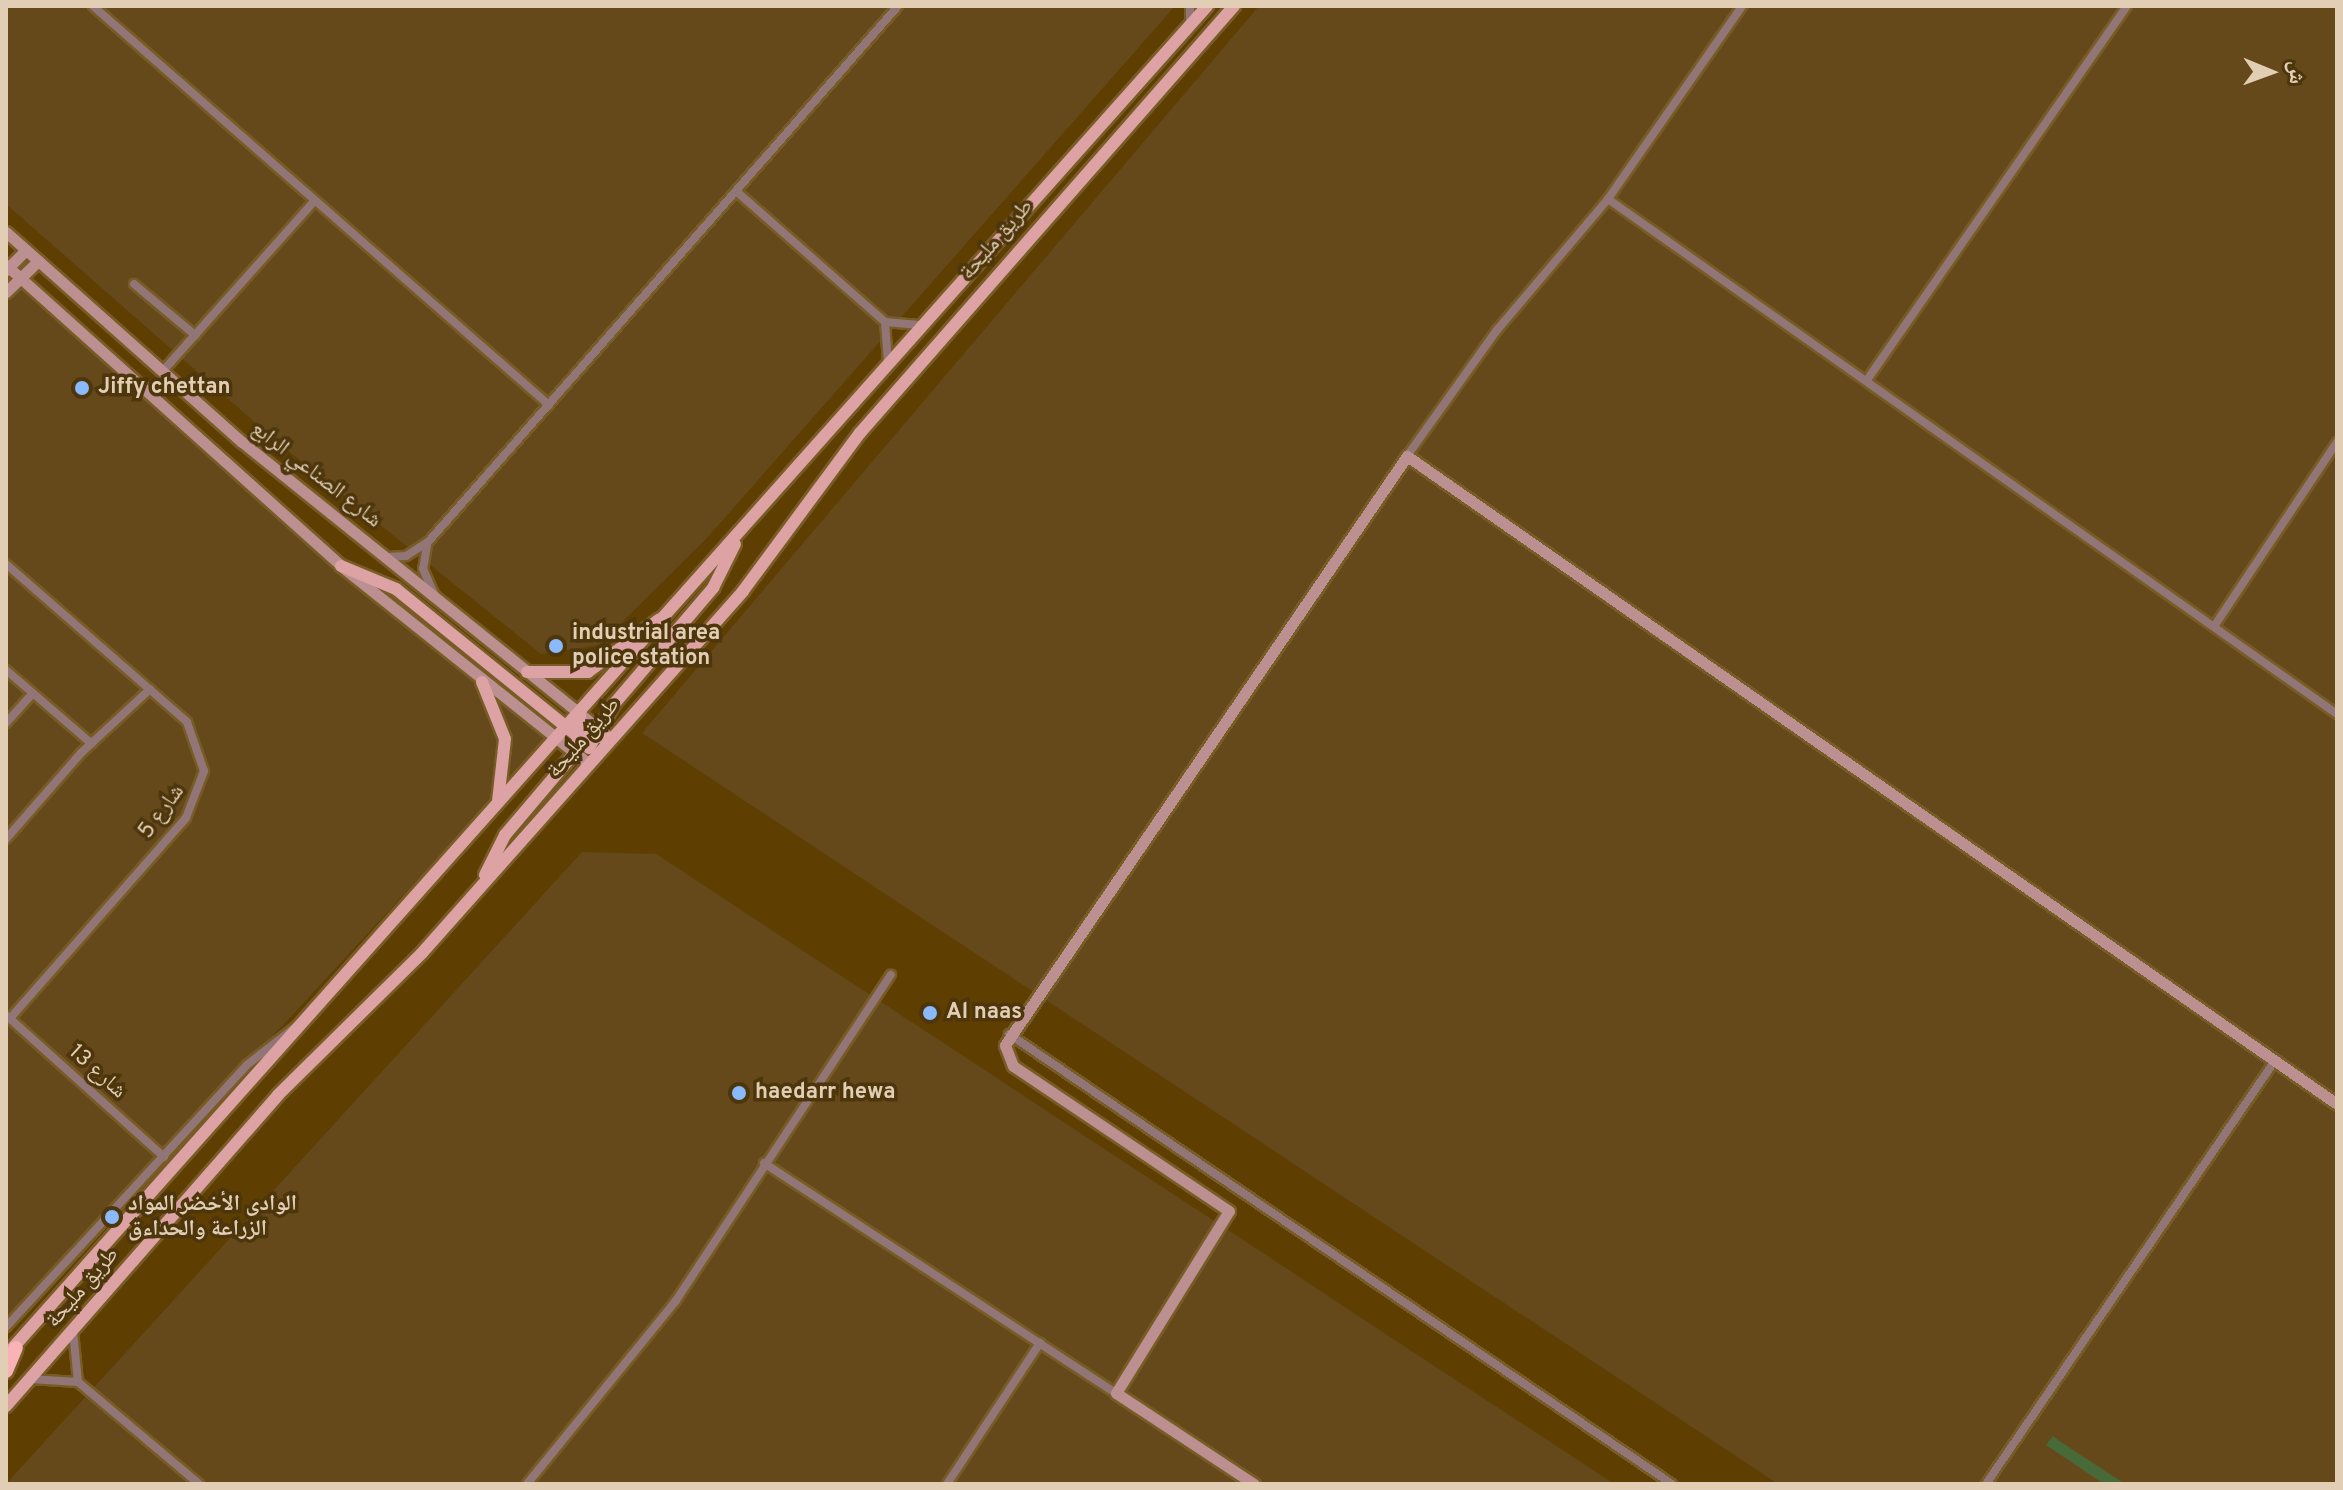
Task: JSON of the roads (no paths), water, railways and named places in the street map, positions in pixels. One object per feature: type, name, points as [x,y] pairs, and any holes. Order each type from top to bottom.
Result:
[{"type":"highway","points":[[6,1371],[11,1351]]},
{"type":"main road","name":"طريق مليحة","points":[[11,1351],[1207,6]]},
{"type":"main road","name":"طريق مليحة","points":[[6,1406],[278,1095],[396,981],[588,763],[585,745],[611,738],[759,572],[844,453],[1030,231],[1234,6]]},
{"type":"main road","name":"شارع الصناعي الرابع","points":[[6,232],[162,372],[611,738]]},
{"type":"main road","points":[[7,267],[26,250]]},
{"type":"main road","points":[[6,292],[38,261]]},
{"type":"main road","name":"شارع الصناعي الرابع","points":[[7,267],[341,566],[556,741]]},
{"type":"main road","points":[[1254,1484],[1116,1393],[1230,1213],[1013,1066],[1005,1050],[1009,1034],[1407,456],[2337,1104]]},
{"type":"main road","points":[[483,881],[505,835],[585,745],[596,727],[713,588],[739,534]]},
{"type":"main road","points":[[341,566],[396,589],[585,745]]},
{"type":"main road","points":[[527,672],[588,672],[663,618]]},
{"type":"main road","points":[[482,682],[505,739],[494,809]]},
{"type":"main road","points":[[580,714],[585,745]]},
{"type":"main road","points":[[556,741],[585,745]]},
{"type":"street","points":[[93,6],[549,405]]},
{"type":"street","points":[[387,557],[414,553],[429,541],[898,6]]},
{"type":"street","points":[[1190,6],[1190,25]]},
{"type":"street","points":[[1407,456],[1497,330],[1608,199],[1742,6]]},
{"type":"street","points":[[1867,380],[2127,6]]},
{"type":"street","points":[[736,191],[885,322],[922,325]]},
{"type":"street","points":[[1608,199],[2337,714]]},
{"type":"street","points":[[162,372],[315,200]]},
{"type":"street","points":[[134,284],[195,335]]},
{"type":"street","points":[[885,322],[888,363]]},
{"type":"street","points":[[2215,625],[2337,442]]},
{"type":"street","points":[[429,541],[423,569],[435,596]]},
{"type":"street","name":"شارع 5","points":[[6,564],[150,689],[195,733],[204,771],[199,796],[8,1017]]},
{"type":"street","points":[[6,670],[92,744]]},
{"type":"street","points":[[6,839],[92,744],[150,689]]},
{"type":"street","points":[[6,723],[33,693]]},
{"type":"street","points":[[527,1484],[669,1310],[891,975]]},
{"type":"street","name":"شارع 13","points":[[8,1017],[164,1157]]},
{"type":"street","points":[[6,1327],[113,1216],[256,1055],[306,1022]]},
{"type":"street","points":[[1009,1034],[1672,1484]]},
{"type":"street","points":[[1986,1484],[2274,1062]]},
{"type":"street","points":[[764,1163],[1116,1393]]},
{"type":"street","points":[[73,1331],[78,1382]]},
{"type":"street","points":[[947,1484],[1040,1343]]},
{"type":"street","points":[[30,1379],[78,1382],[199,1484]]},
{"type":"place","name":"Jiffy chettan","points":[[82,388]]},
{"type":"place","name":"industrial area police station","points":[[556,646]]},
{"type":"place","name":"Al naas","points":[[930,1013]]},
{"type":"place","name":"haedarr hewa","points":[[739,1093]]},
{"type":"place","name":"الوادى الأخضر المواد الزراعة والحداءق","points":[[112,1217]]}]
